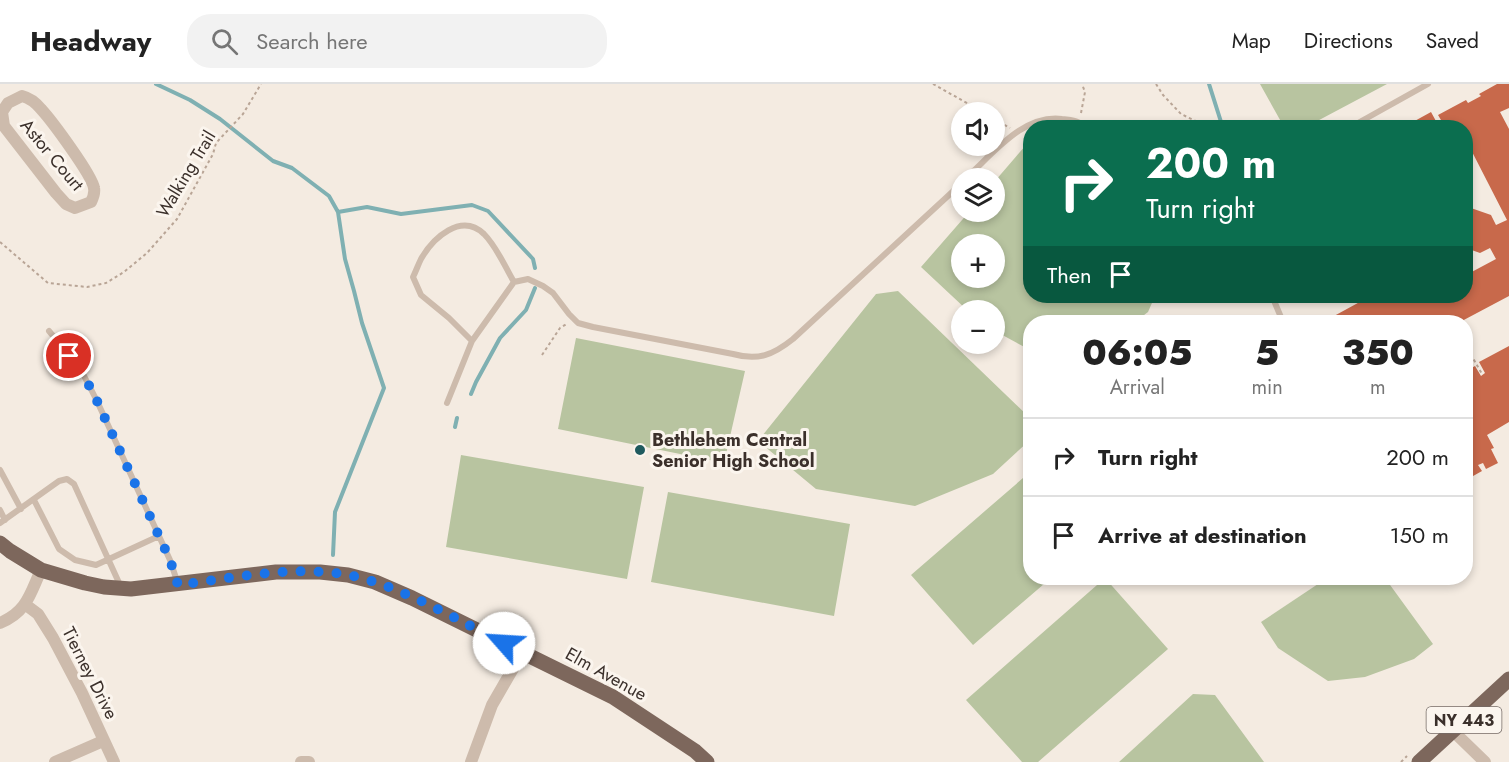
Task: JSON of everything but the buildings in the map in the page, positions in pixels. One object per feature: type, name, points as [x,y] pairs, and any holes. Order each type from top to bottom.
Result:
[{"type":"main road","name":"Elm Avenue","points":[[0,543],[41,570],[84,583],[121,589],[178,585],[276,572],[320,572],[348,575],[375,582],[613,697],[695,751],[707,762]]},
{"type":"main road","name":"NY 443","points":[[1419,762],[1509,679]]},
{"type":"street","name":"Astor Court","points":[[0,92],[8,103]]},
{"type":"street","name":"Astor Court","points":[[22,96],[28,97],[42,110],[88,172],[94,188],[91,202],[75,208],[66,204],[56,194],[4,126],[2,112],[8,103],[22,96]]},
{"type":"street","points":[[0,623],[26,605],[41,570]]},
{"type":"street","name":"Tierney Drive","points":[[26,605],[38,614],[53,638],[114,762]]},
{"type":"street","points":[[471,762],[492,705],[522,652]]},
{"type":"street","points":[[1452,731],[1485,762]]},
{"type":"street","points":[[55,762],[103,741]]},
{"type":"street","points":[[301,762],[309,762]]},
{"type":"lane","points":[[1363,120],[1428,84]]},
{"type":"lane","points":[[1044,120],[1058,118],[1072,120]]},
{"type":"lane","points":[[977,168],[1023,128]]},
{"type":"lane","points":[[447,403],[472,341],[514,282],[528,279],[543,286],[553,293],[578,323],[747,357],[771,354],[793,339],[951,193]]},
{"type":"lane","points":[[472,341],[421,295],[413,277],[421,259],[435,240],[450,228],[467,225],[484,233],[514,282]]},
{"type":"lane","points":[[49,331],[80,368],[97,401],[170,560],[178,585]]},
{"type":"lane","points":[[0,470],[21,509]]},
{"type":"lane","points":[[0,510],[3,521],[59,481],[67,479],[74,484],[121,589]]},
{"type":"lane","points":[[34,500],[59,549],[75,560],[96,565],[159,536]]},
{"type":"path","name":"Walking Trail","points":[[0,242],[48,283],[87,287],[106,283],[147,254],[177,219],[213,154],[216,143],[243,114],[261,84]]},
{"type":"path","points":[[933,84],[965,102]]},
{"type":"path","points":[[1079,120],[1085,92],[1082,84]]},
{"type":"path","points":[[1156,84],[1181,114],[1193,120]]},
{"type":"path","points":[[1005,126],[1016,132]]},
{"type":"path","points":[[542,355],[560,328],[574,319]]},
{"type":"path","points":[[1473,358],[1482,374]]},
{"type":"green space","points":[[1260,84],[1387,84],[1319,120],[1280,120]]},
{"type":"green space","points":[[1023,148],[1023,303],[1152,303],[1144,315],[1023,315],[1023,346],[1005,336],[1005,300],[956,300],[921,267],[960,222],[1005,222],[1005,169]]},
{"type":"green space","points":[[898,291],[951,342],[951,354],[963,354],[1023,411],[1023,446],[993,474],[915,506],[816,489],[758,441],[876,294]]},
{"type":"green space","points":[[576,338],[745,371],[724,463],[558,429]]},
{"type":"green space","points":[[461,455],[644,487],[627,579],[446,547]]},
{"type":"green space","points":[[1023,478],[1023,585],[1043,585],[973,645],[911,575]]},
{"type":"green space","points":[[668,492],[850,524],[834,616],[651,582]]},
{"type":"green space","points":[[1097,585],[1111,585],[1168,649],[1038,762],[1022,762],[966,700]]},
{"type":"green space","points":[[1316,585],[1390,585],[1433,644],[1414,659],[1365,677],[1328,681],[1278,648],[1261,622]]},
{"type":"green space","points":[[1193,694],[1215,695],[1264,762],[1119,762]]},
{"type":"waterway","points":[[156,84],[190,100],[220,119],[273,161],[292,168],[329,196],[338,212],[345,259],[362,323],[384,388],[335,512],[333,555]]},
{"type":"waterway","points":[[1209,84],[1220,120]]},
{"type":"waterway","points":[[338,212],[367,207],[401,214],[472,205],[488,211],[533,259],[535,268]]},
{"type":"waterway","points":[[471,394],[500,338],[526,310],[535,288]]},
{"type":"waterway","points":[[455,427],[457,418]]},
{"type":"place","name":"Bethlehem Central Senior High School","points":[[640,450]]},
{"type":"route","points":[[69,356],[80,368],[97,401],[170,560],[178,585],[276,572],[320,572],[348,575],[375,582],[412,598],[504,643]]}]
